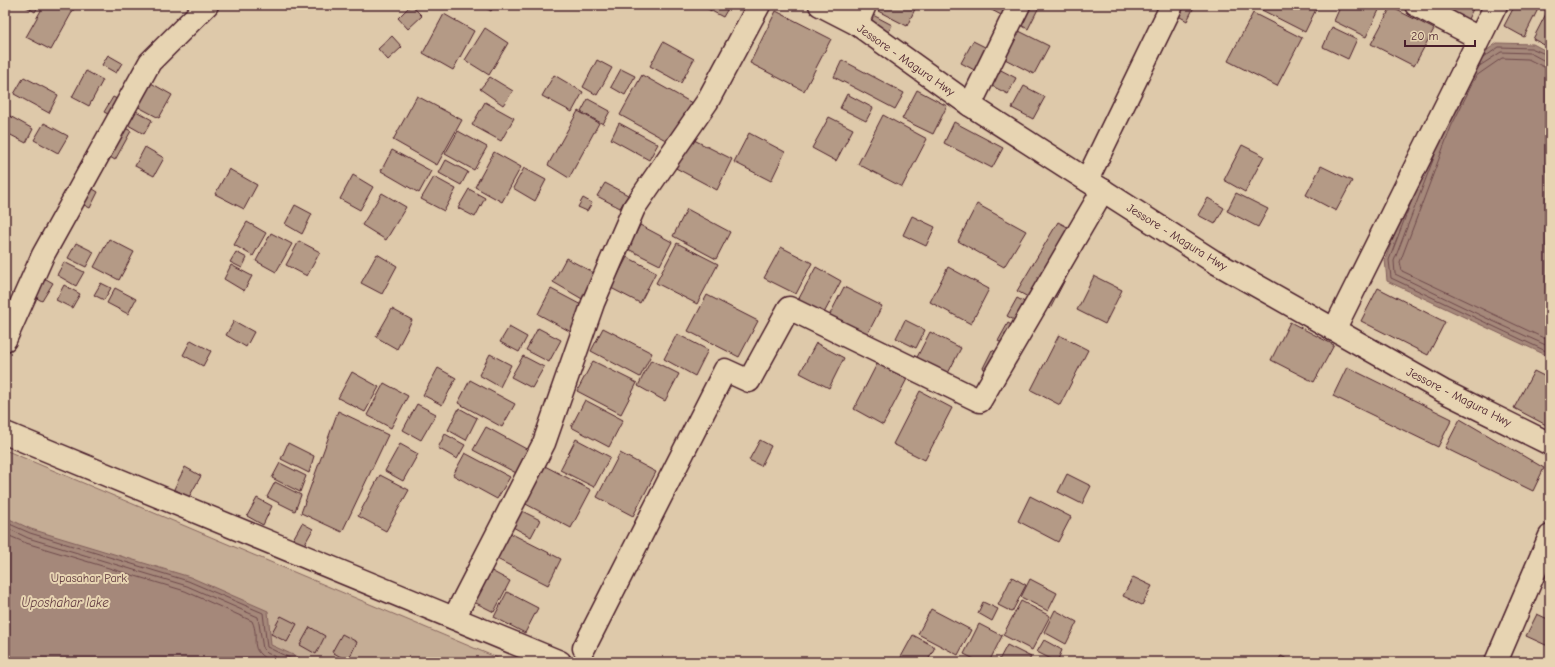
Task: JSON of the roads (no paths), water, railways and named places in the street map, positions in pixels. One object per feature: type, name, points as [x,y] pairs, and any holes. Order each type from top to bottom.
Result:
[{"type":"main road","points":[[5,340],[43,255],[150,62],[207,5]]},
{"type":"main road","points":[[454,618],[544,442],[593,303],[634,208],[707,102],[759,5]]},
{"type":"main road","name":"Jessore - Magura Hwy","points":[[820,5],[861,15],[970,105],[1213,261],[1334,330],[1444,390],[1550,444]]},
{"type":"main road","points":[[970,105],[1019,5]]},
{"type":"main road","points":[[584,648],[726,370],[749,381],[789,308],[980,400],[1095,185],[1172,5]]},
{"type":"main road","points":[[1416,5],[1479,38]]},
{"type":"main road","points":[[1334,330],[1496,5]]},
{"type":"main road","points":[[5,433],[560,662]]},
{"type":"main road","points":[[1496,662],[1550,536]]},
{"type":"water","points":[[1497,43],[1533,44],[1550,53],[1550,357],[1387,281],[1385,259],[1416,180],[1465,66]]},
{"type":"water","name":"Uposhahar lake","points":[[5,517],[31,529],[190,577],[268,611],[271,645],[302,659],[302,662],[5,662]]},
{"type":"park label","name":"Upasahar Park","points":[[89,578]]}]
